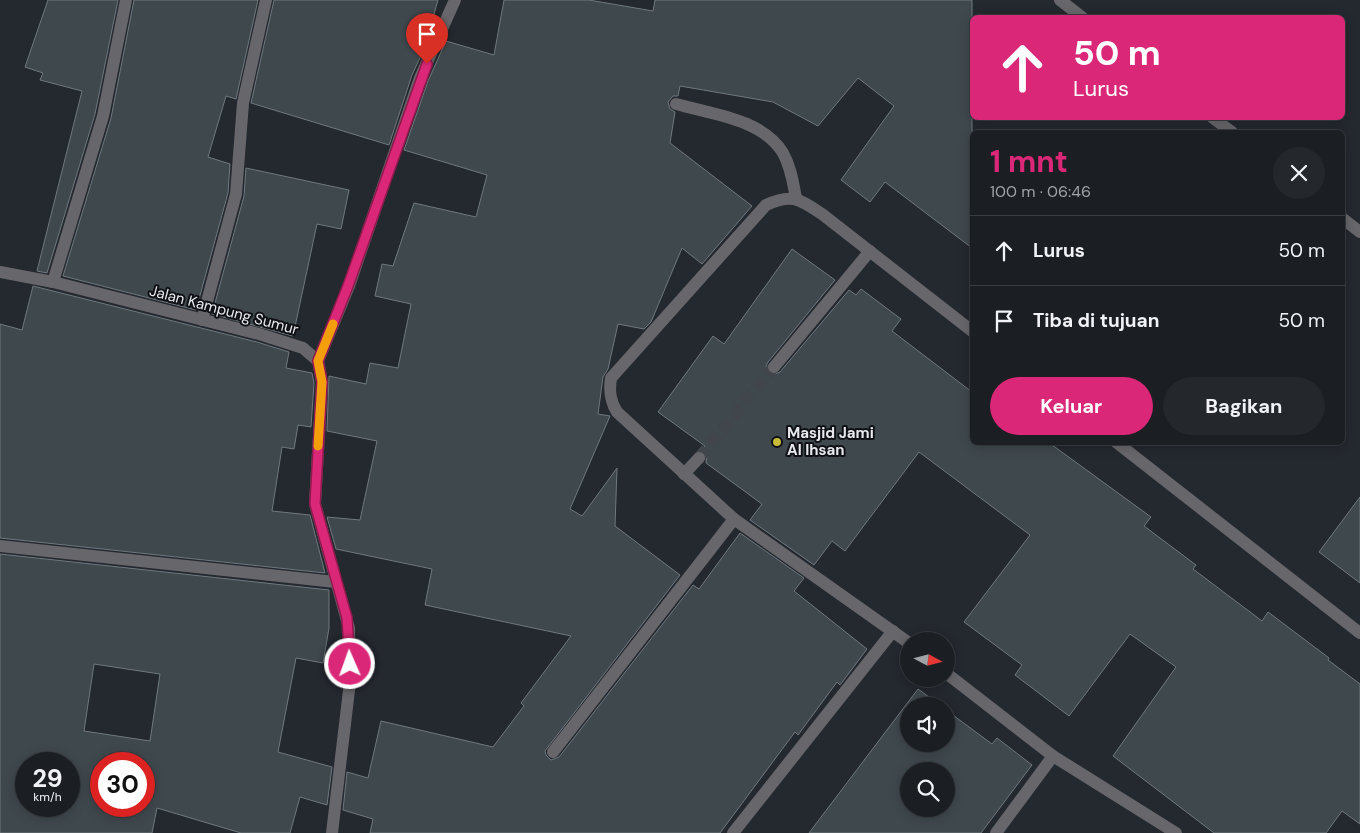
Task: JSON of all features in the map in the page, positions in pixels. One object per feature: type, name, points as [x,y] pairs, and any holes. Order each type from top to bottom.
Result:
[{"type":"street","points":[[53,282],[103,116],[126,0]]},
{"type":"street","points":[[202,320],[236,194],[244,103],[266,0]]},
{"type":"street","points":[[332,833],[350,682],[349,628],[315,504],[322,382],[318,361],[348,286],[420,78],[455,0]]},
{"type":"street","points":[[1060,0],[1079,15]]},
{"type":"street","points":[[676,104],[757,127],[782,152],[792,175],[796,198]]},
{"type":"street","points":[[1215,120],[1229,130]]},
{"type":"street","points":[[900,636],[734,520],[617,412],[612,403],[611,378],[766,205],[782,197],[796,198],[822,214],[970,329]]},
{"type":"street","points":[[1345,220],[1360,232]]},
{"type":"street","points":[[774,367],[870,251]]},
{"type":"street","name":"Jalan Kampung Sumur","points":[[0,272],[53,282],[286,342],[303,348],[318,361]]},
{"type":"street","points":[[1120,445],[1360,633]]},
{"type":"street","points":[[684,474],[699,458]]},
{"type":"street","points":[[553,752],[734,520]]},
{"type":"street","points":[[0,546],[335,582]]},
{"type":"street","points":[[733,833],[893,631]]},
{"type":"street","points":[[955,679],[1053,756],[1176,833]]},
{"type":"street","points":[[996,833],[1053,756]]},
{"type":"building","points":[[48,0],[118,0],[95,114],[47,273],[37,271],[82,91],[40,80],[43,73],[25,67]]},
{"type":"building","points":[[134,0],[258,0],[236,99],[226,96],[208,157],[230,164],[228,193],[196,310],[63,276],[111,118]]},
{"type":"building","points":[[274,0],[438,0],[428,35],[430,36],[412,75],[389,145],[251,103]]},
{"type":"building","points":[[504,0],[589,0],[653,11],[655,0],[972,0],[972,15],[970,15],[970,120],[972,120],[972,130],[970,130],[970,246],[885,182],[870,202],[841,180],[894,106],[858,78],[818,126],[773,102],[680,86],[678,96],[673,96],[668,102],[670,109],[675,112],[670,143],[752,206],[702,264],[682,248],[651,322],[644,329],[618,324],[608,369],[603,377],[598,414],[610,416],[570,509],[582,516],[617,468],[615,526],[680,575],[545,751],[551,760],[559,757],[693,585],[699,589],[740,533],[804,578],[794,591],[867,649],[840,685],[837,682],[798,735],[795,732],[720,833],[370,833],[373,819],[343,810],[347,772],[368,778],[381,721],[493,747],[524,706],[521,703],[571,636],[425,605],[432,569],[336,549],[327,517],[360,520],[377,441],[327,431],[329,376],[366,384],[370,363],[398,368],[411,304],[375,296],[382,264],[393,266],[414,203],[476,217],[487,175],[404,150],[428,81],[446,41],[494,55]]},
{"type":"building","points":[[246,168],[349,190],[341,229],[317,224],[293,336],[212,314],[244,196]]},
{"type":"building","points":[[792,249],[835,280],[768,362],[766,366],[768,373],[773,375],[780,372],[849,290],[856,295],[861,289],[901,319],[892,331],[970,390],[970,445],[1052,445],[1151,517],[1144,526],[1196,565],[1193,569],[1262,621],[1268,612],[1360,684],[1360,824],[1342,811],[1326,833],[1214,833],[1113,756],[1176,667],[1130,634],[1069,716],[1015,675],[1022,665],[964,622],[1030,535],[919,452],[845,551],[832,541],[814,565],[750,520],[762,504],[706,463],[707,455],[702,450],[705,446],[658,412],[713,336],[724,344]]},
{"type":"building","points":[[33,286],[257,342],[289,352],[286,368],[312,373],[314,383],[311,427],[298,425],[294,449],[282,447],[272,511],[310,515],[325,573],[0,538],[0,324],[22,330]]},
{"type":"building","points":[[1360,497],[1360,583],[1319,552]]},
{"type":"building","points":[[0,554],[329,590],[329,628],[323,663],[296,658],[278,752],[332,767],[327,805],[300,797],[290,833],[241,833],[157,808],[152,833],[0,833]],"holes":[[[94,664],[160,674],[150,741],[84,731]]]},
{"type":"building","points":[[918,689],[929,697],[912,697]]},
{"type":"building","points":[[900,713],[900,752],[955,752],[955,717],[992,744],[997,738],[1032,765],[981,833],[809,833]]},
{"type":"tunnel","points":[[699,458],[774,367]]},
{"type":"slow traffic","points":[[318,446],[322,382],[318,361],[333,324]]},
{"type":"place","name":"Masjid Jami Al Ihsan","points":[[777,442]]},
{"type":"route","points":[[350,664],[347,618],[335,582],[315,504],[322,382],[318,361],[348,286],[420,78],[427,64]]}]
